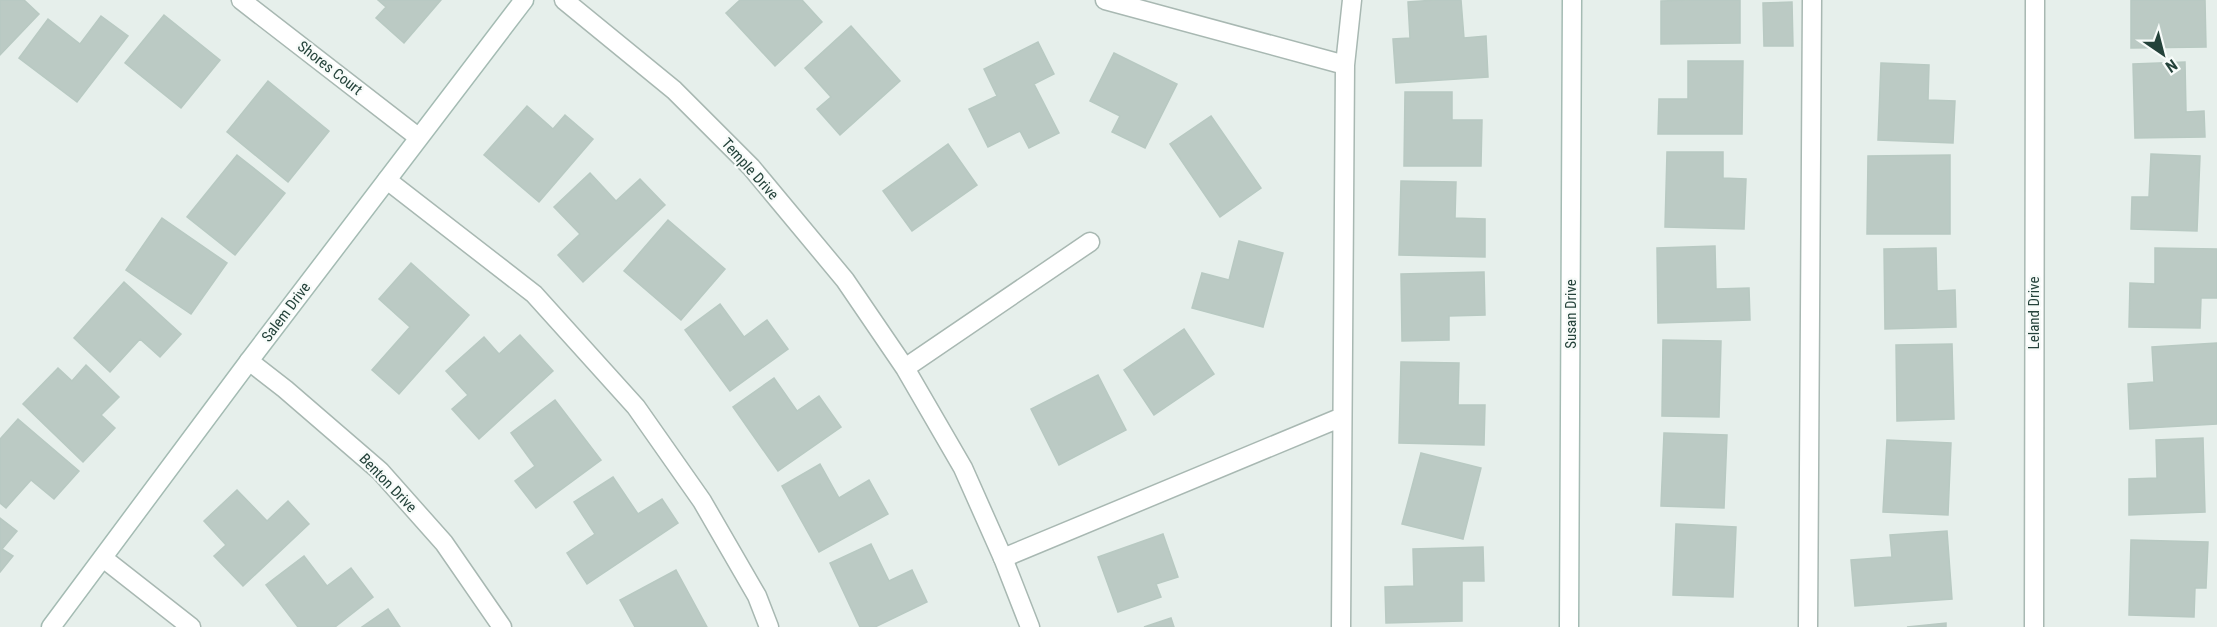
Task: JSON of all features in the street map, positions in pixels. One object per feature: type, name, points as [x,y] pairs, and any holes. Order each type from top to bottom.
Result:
[{"type":"street","name":"Shores Court","points":[[241,0],[418,137]]},
{"type":"street","name":"Salem Drive","points":[[51,627],[249,361],[524,0]]},
{"type":"street","name":"Temple Drive","points":[[564,0],[674,90],[751,167],[845,280],[904,368],[963,468],[1003,558],[1030,627]]},
{"type":"street","points":[[1105,0],[1164,18],[1345,64]]},
{"type":"street","points":[[1341,627],[1345,64],[1352,0]]},
{"type":"street","name":"Susan Drive","points":[[1569,627],[1572,0]]},
{"type":"street","points":[[1808,627],[1812,0]]},
{"type":"street","name":"Leland Drive","points":[[2034,627],[2035,0]]},
{"type":"street","points":[[387,180],[534,294],[636,407],[702,501],[757,596],[769,627]]},
{"type":"street","points":[[904,368],[1090,242]]},
{"type":"street","name":"Benton Drive","points":[[249,361],[380,471],[444,543],[502,627]]},
{"type":"street","points":[[1003,558],[1342,417]]},
{"type":"street","points":[[103,558],[191,627]]},
{"type":"building","points":[[0,0],[24,0],[39,14],[0,55]]},
{"type":"building","points":[[378,0],[441,0],[404,43],[376,18],[386,7]]},
{"type":"building","points":[[740,0],[802,0],[822,22],[775,66],[726,13]]},
{"type":"building","points":[[1461,0],[1464,38],[1486,36],[1488,77],[1396,83],[1393,39],[1410,38],[1408,2]]},
{"type":"building","points":[[1740,0],[1740,43],[1661,44],[1661,1]]},
{"type":"building","points":[[2131,0],[2205,0],[2206,47],[2131,48]]},
{"type":"building","points":[[1792,2],[1793,46],[1764,46],[1763,3]]},
{"type":"building","points":[[164,15],[220,60],[181,108],[125,63]]},
{"type":"building","points":[[101,16],[128,36],[77,102],[19,58],[48,19],[80,44]]},
{"type":"building","points":[[851,26],[900,81],[840,135],[817,109],[831,97],[805,68]]},
{"type":"building","points":[[1038,42],[1054,74],[1034,84],[1059,133],[1029,148],[1020,131],[988,147],[969,109],[997,96],[984,69]]},
{"type":"building","points":[[1114,53],[1177,84],[1145,148],[1112,132],[1120,116],[1090,101]]},
{"type":"building","points":[[1688,61],[1743,61],[1742,134],[1658,134],[1659,99],[1688,99]]},
{"type":"building","points":[[2185,62],[2186,112],[2204,111],[2205,137],[2135,138],[2133,64]]},
{"type":"building","points":[[1881,63],[1929,65],[1928,100],[1955,101],[1953,143],[1878,140]]},
{"type":"building","points":[[268,81],[329,131],[288,182],[227,132]]},
{"type":"building","points":[[1405,92],[1452,92],[1452,120],[1482,120],[1481,166],[1404,166]]},
{"type":"building","points":[[527,106],[553,129],[565,115],[593,139],[539,202],[484,155]]},
{"type":"building","points":[[1211,116],[1261,188],[1220,217],[1170,144]]},
{"type":"building","points":[[948,144],[977,185],[912,231],[883,191]]},
{"type":"building","points":[[1667,152],[1723,152],[1723,178],[1746,179],[1744,229],[1665,227]]},
{"type":"building","points":[[2151,154],[2200,156],[2197,231],[2131,229],[2132,197],[2149,197]]},
{"type":"building","points":[[237,155],[285,193],[235,255],[187,217]]},
{"type":"building","points":[[1950,155],[1950,234],[1867,234],[1868,156]]},
{"type":"building","points":[[590,173],[616,201],[640,179],[665,205],[583,282],[558,255],[580,234],[554,207]]},
{"type":"building","points":[[1401,181],[1456,182],[1455,218],[1485,219],[1485,257],[1399,255]]},
{"type":"building","points":[[162,218],[227,263],[191,314],[126,270]]},
{"type":"building","points":[[668,220],[725,269],[681,320],[624,271]]},
{"type":"building","points":[[1239,241],[1283,253],[1263,327],[1192,308],[1202,273],[1229,280]]},
{"type":"building","points":[[1715,246],[1716,289],[1749,288],[1750,320],[1658,323],[1657,248]]},
{"type":"building","points":[[1936,248],[1937,291],[1955,290],[1956,327],[1885,329],[1884,249]]},
{"type":"building","points":[[2155,248],[2217,249],[2217,298],[2201,298],[2200,328],[2129,327],[2130,283],[2155,284]]},
{"type":"building","points":[[411,263],[469,315],[399,394],[372,370],[410,327],[379,299]]},
{"type":"building","points":[[1484,272],[1485,315],[1449,316],[1449,340],[1402,341],[1401,274]]},
{"type":"building","points":[[124,282],[181,334],[160,357],[140,339],[110,372],[74,338]]},
{"type":"building","points":[[720,304],[744,337],[767,320],[788,349],[730,391],[685,330]]},
{"type":"building","points":[[1184,329],[1214,374],[1154,415],[1124,370]]},
{"type":"building","points":[[520,335],[553,371],[479,439],[452,409],[468,395],[446,371],[484,337],[499,354]]},
{"type":"building","points":[[1663,340],[1721,341],[1719,417],[1662,416]]},
{"type":"building","points":[[2217,343],[2217,424],[2130,429],[2128,384],[2154,382],[2152,347]]},
{"type":"building","points":[[1952,344],[1954,419],[1897,421],[1896,345]]},
{"type":"building","points":[[1401,362],[1459,363],[1458,405],[1485,405],[1484,445],[1399,443]]},
{"type":"building","points":[[86,365],[119,397],[101,415],[115,428],[83,462],[23,404],[58,368],[72,381]]},
{"type":"building","points":[[1098,375],[1126,430],[1059,465],[1031,409]]},
{"type":"building","points":[[774,378],[797,411],[819,396],[841,427],[778,471],[733,407]]},
{"type":"building","points":[[555,400],[601,460],[536,508],[515,481],[535,466],[511,433]]},
{"type":"building","points":[[18,419],[79,471],[54,499],[31,480],[6,508],[0,503],[0,439]]},
{"type":"building","points":[[1664,433],[1727,435],[1724,508],[1661,506]]},
{"type":"building","points":[[2203,438],[2205,512],[2129,515],[2129,479],[2157,478],[2156,440]]},
{"type":"building","points":[[1887,440],[1951,443],[1948,515],[1883,512]]},
{"type":"building","points":[[1421,453],[1481,468],[1463,539],[1402,524]]},
{"type":"building","points":[[820,464],[839,498],[869,480],[888,514],[819,552],[782,486]]},
{"type":"building","points":[[613,477],[638,514],[662,499],[678,523],[587,584],[567,553],[595,534],[574,502]]},
{"type":"building","points":[[237,490],[267,521],[288,501],[309,524],[243,586],[214,556],[226,545],[204,521]]},
{"type":"building","points":[[0,518],[17,531],[2,549],[13,556],[0,572]]},
{"type":"building","points":[[1676,524],[1736,527],[1733,597],[1673,595]]},
{"type":"building","points":[[1947,531],[1952,599],[1855,606],[1851,560],[1892,557],[1890,535]]},
{"type":"building","points":[[1163,534],[1178,577],[1156,584],[1161,597],[1118,612],[1098,557]]},
{"type":"building","points":[[2131,540],[2208,542],[2206,588],[2195,588],[2194,617],[2129,615]]},
{"type":"building","points":[[871,544],[889,581],[912,570],[927,602],[875,627],[860,627],[830,563]]},
{"type":"building","points":[[1483,547],[1484,581],[1462,581],[1462,621],[1386,623],[1385,587],[1414,586],[1413,549]]},
{"type":"building","points":[[304,556],[327,586],[351,568],[373,597],[335,627],[298,627],[266,585]]},
{"type":"building","points":[[676,570],[707,627],[635,627],[620,600]]},
{"type":"building","points":[[388,609],[400,627],[362,627]]},
{"type":"building","points":[[1171,618],[1174,627],[1144,627]]},
{"type":"building","points":[[1946,623],[1946,627],[1907,627]]}]
